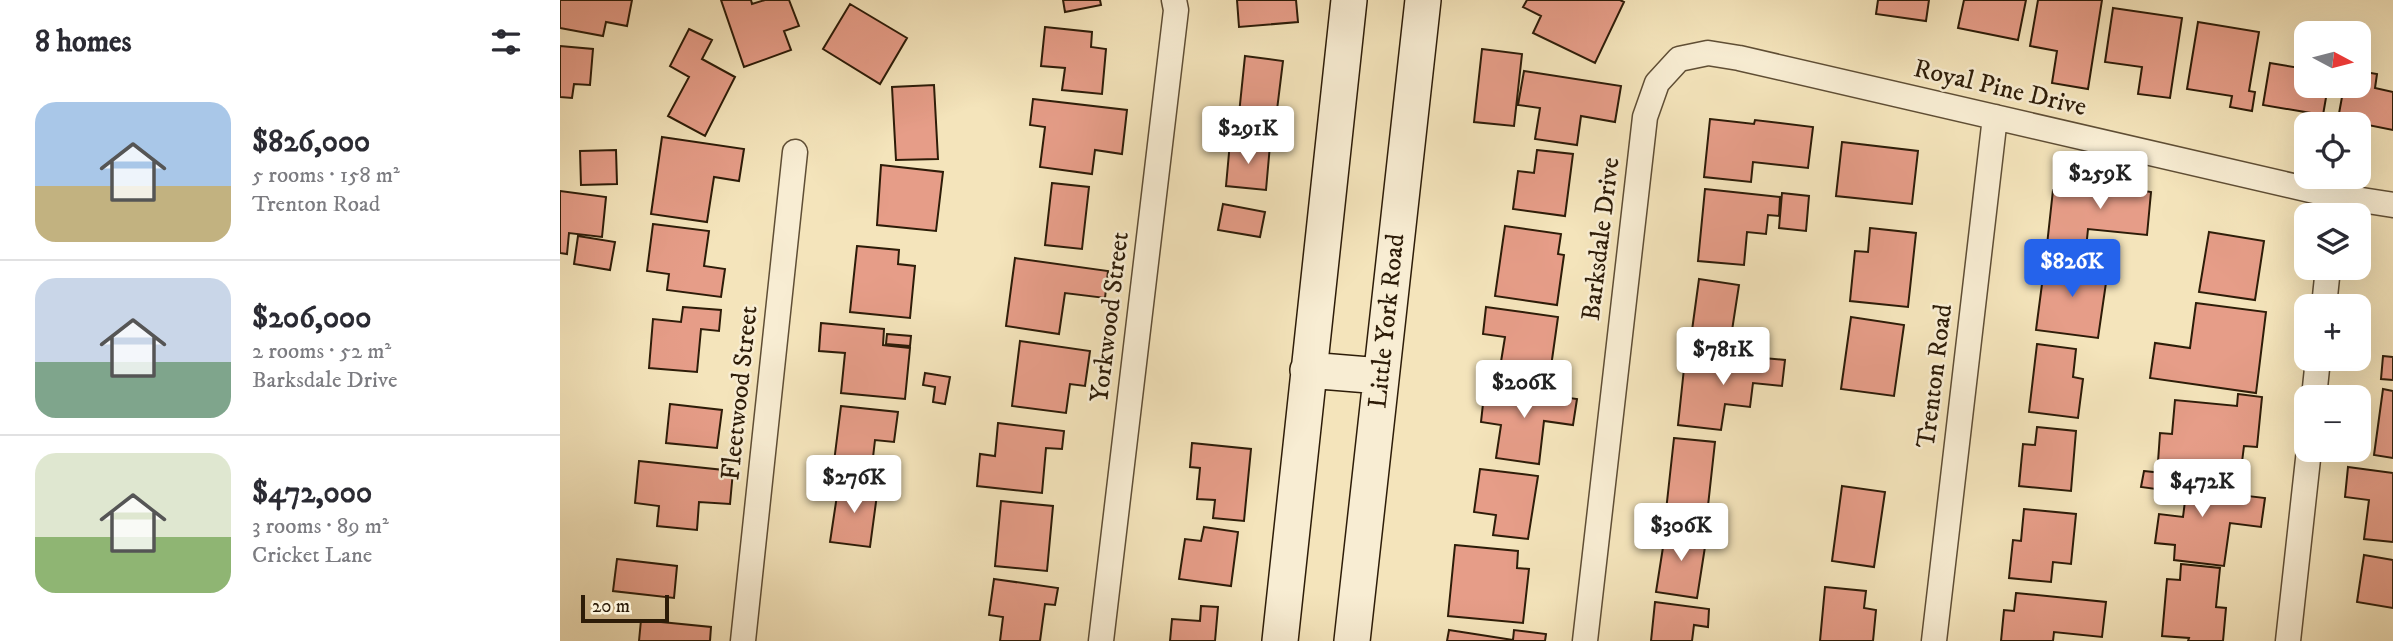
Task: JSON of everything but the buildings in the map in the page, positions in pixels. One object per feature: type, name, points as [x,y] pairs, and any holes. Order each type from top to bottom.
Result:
[{"type":"main road","points":[[1280,641],[1349,0]]},
{"type":"main road","name":"Little York Road","points":[[1352,641],[1423,0]]},
{"type":"main road","points":[[1308,370],[1381,376]]},
{"type":"street","name":"Yorkwood Street","points":[[1101,641],[1176,10],[1174,0]]},
{"type":"street","name":"Royal Pine Drive","points":[[1642,136],[1645,117],[1657,83],[1679,60],[1708,53],[1995,117],[2324,203]]},
{"type":"street","name":"Trenton Road","points":[[1934,641],[1995,117]]},
{"type":"street","name":"Barksdale Drive","points":[[1584,641],[1642,136]]},
{"type":"street","name":"Fleetwood Street","points":[[743,641],[795,152]]},
{"type":"street","name":"Royal Pine Drive","points":[[2371,205],[2393,205]]},
{"type":"street","points":[[2288,641],[2308,462]]}]
